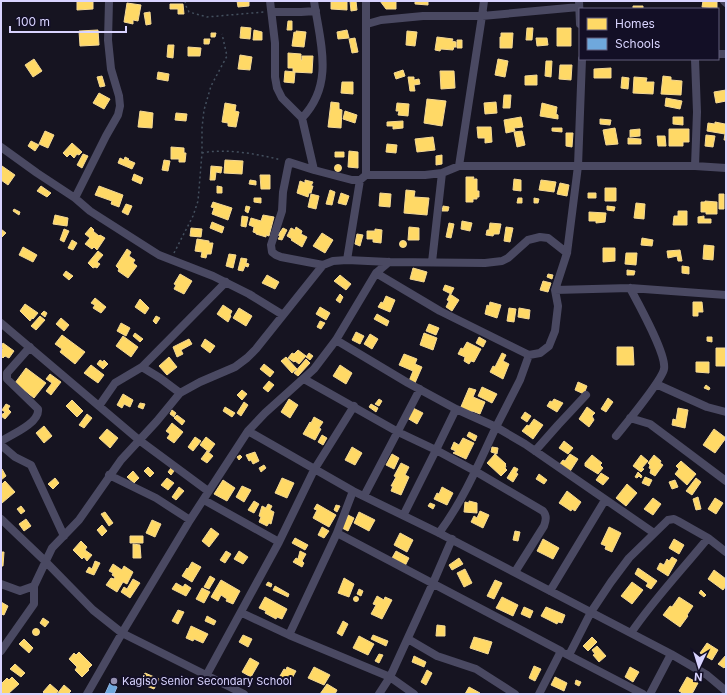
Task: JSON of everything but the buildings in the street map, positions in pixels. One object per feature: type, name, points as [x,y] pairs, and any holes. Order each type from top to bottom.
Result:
[{"type":"street","points":[[75,198],[118,115],[120,106],[119,96],[111,69],[108,40],[109,1]]},
{"type":"street","points":[[270,1],[275,43],[275,77],[277,88],[282,98],[302,118],[314,170]]},
{"type":"street","points":[[302,118],[311,110],[318,97],[323,74],[322,46],[314,1]]},
{"type":"street","points":[[347,260],[363,178],[366,1]]},
{"type":"street","points":[[458,166],[484,1]]},
{"type":"street","points":[[366,24],[381,20],[423,16],[482,16],[579,4]]},
{"type":"street","points":[[272,12],[316,11]]},
{"type":"street","points":[[376,273],[440,310],[529,355],[540,353],[549,346],[555,331],[558,306],[555,290],[567,253],[578,166],[582,60]]},
{"type":"street","points":[[695,60],[697,112],[695,166]]},
{"type":"street","points":[[1,147],[75,198],[90,211],[159,255],[226,282],[283,315]]},
{"type":"street","points":[[567,253],[548,238],[540,237],[528,240],[508,258],[502,261],[485,263],[347,260],[334,261],[323,265],[281,257],[272,252],[271,245],[282,211],[283,192],[289,162],[346,179],[425,175],[442,173],[458,166],[695,166],[726,168]]},
{"type":"street","points":[[432,262],[442,173]]},
{"type":"street","points":[[87,694],[190,520],[248,431],[265,413],[314,369],[336,340],[376,273],[389,262]]},
{"type":"street","points":[[1,651],[34,604],[34,586],[52,548],[79,520],[109,475],[121,460],[180,393],[200,382],[235,367],[247,358],[256,349],[323,265]]},
{"type":"street","points":[[99,406],[115,383],[142,368],[226,282]]},
{"type":"street","points":[[555,290],[630,288],[726,295]]},
{"type":"street","points":[[616,436],[656,384],[664,370],[664,360],[630,288]]},
{"type":"street","points":[[1,323],[139,440],[208,491]]},
{"type":"street","points":[[336,340],[456,409],[496,427],[535,451],[654,533]]},
{"type":"street","points":[[1,441],[19,432],[36,418],[38,413],[38,409],[6,377],[7,373],[30,347]]},
{"type":"street","points":[[440,533],[452,516],[475,471],[520,380],[529,355]]},
{"type":"street","points":[[142,368],[160,378],[180,393]]},
{"type":"street","points":[[304,379],[398,432],[475,471],[543,511],[546,518],[544,526],[515,572]]},
{"type":"street","points":[[656,384],[707,407],[726,412]]},
{"type":"street","points":[[364,496],[420,389]]},
{"type":"street","points":[[535,451],[586,395]]},
{"type":"street","points":[[206,676],[242,613],[314,470],[354,406]]},
{"type":"street","points":[[404,514],[456,409]]},
{"type":"street","points":[[630,418],[650,424],[726,481]]},
{"type":"street","points":[[248,431],[353,491],[404,514],[671,654],[707,675],[724,692]]},
{"type":"street","points":[[1,445],[15,457],[31,465],[64,536]]},
{"type":"street","points":[[109,475],[156,498],[190,520]]},
{"type":"street","points":[[289,635],[337,533],[353,491]]},
{"type":"street","points":[[204,500],[279,542]]},
{"type":"street","points":[[550,591],[605,500]]},
{"type":"street","points":[[1,519],[93,610],[122,633],[244,694]]},
{"type":"street","points":[[539,694],[591,612],[629,558],[668,520],[674,519],[708,538],[726,552]]},
{"type":"street","points":[[337,533],[643,694]]},
{"type":"street","points":[[632,633],[643,615],[708,538]]},
{"type":"street","points":[[379,694],[390,677],[408,639],[434,583],[452,539]]},
{"type":"street","points":[[1,584],[20,591],[34,586]]},
{"type":"street","points":[[242,613],[289,635],[390,677],[414,694]]},
{"type":"street","points":[[408,639],[437,656],[460,662],[476,669],[515,694]]},
{"type":"street","points":[[650,694],[671,654]]},
{"type":"path","points":[[185,1],[189,12],[207,17],[272,12]]},
{"type":"path","points":[[171,260],[193,216],[198,201],[204,110],[211,86],[227,56],[222,34]]},
{"type":"path","points":[[202,153],[212,150],[227,151],[289,162]]},
{"type":"place","name":"Kagiso Senior Secondary School","points":[[114,681]]}]
